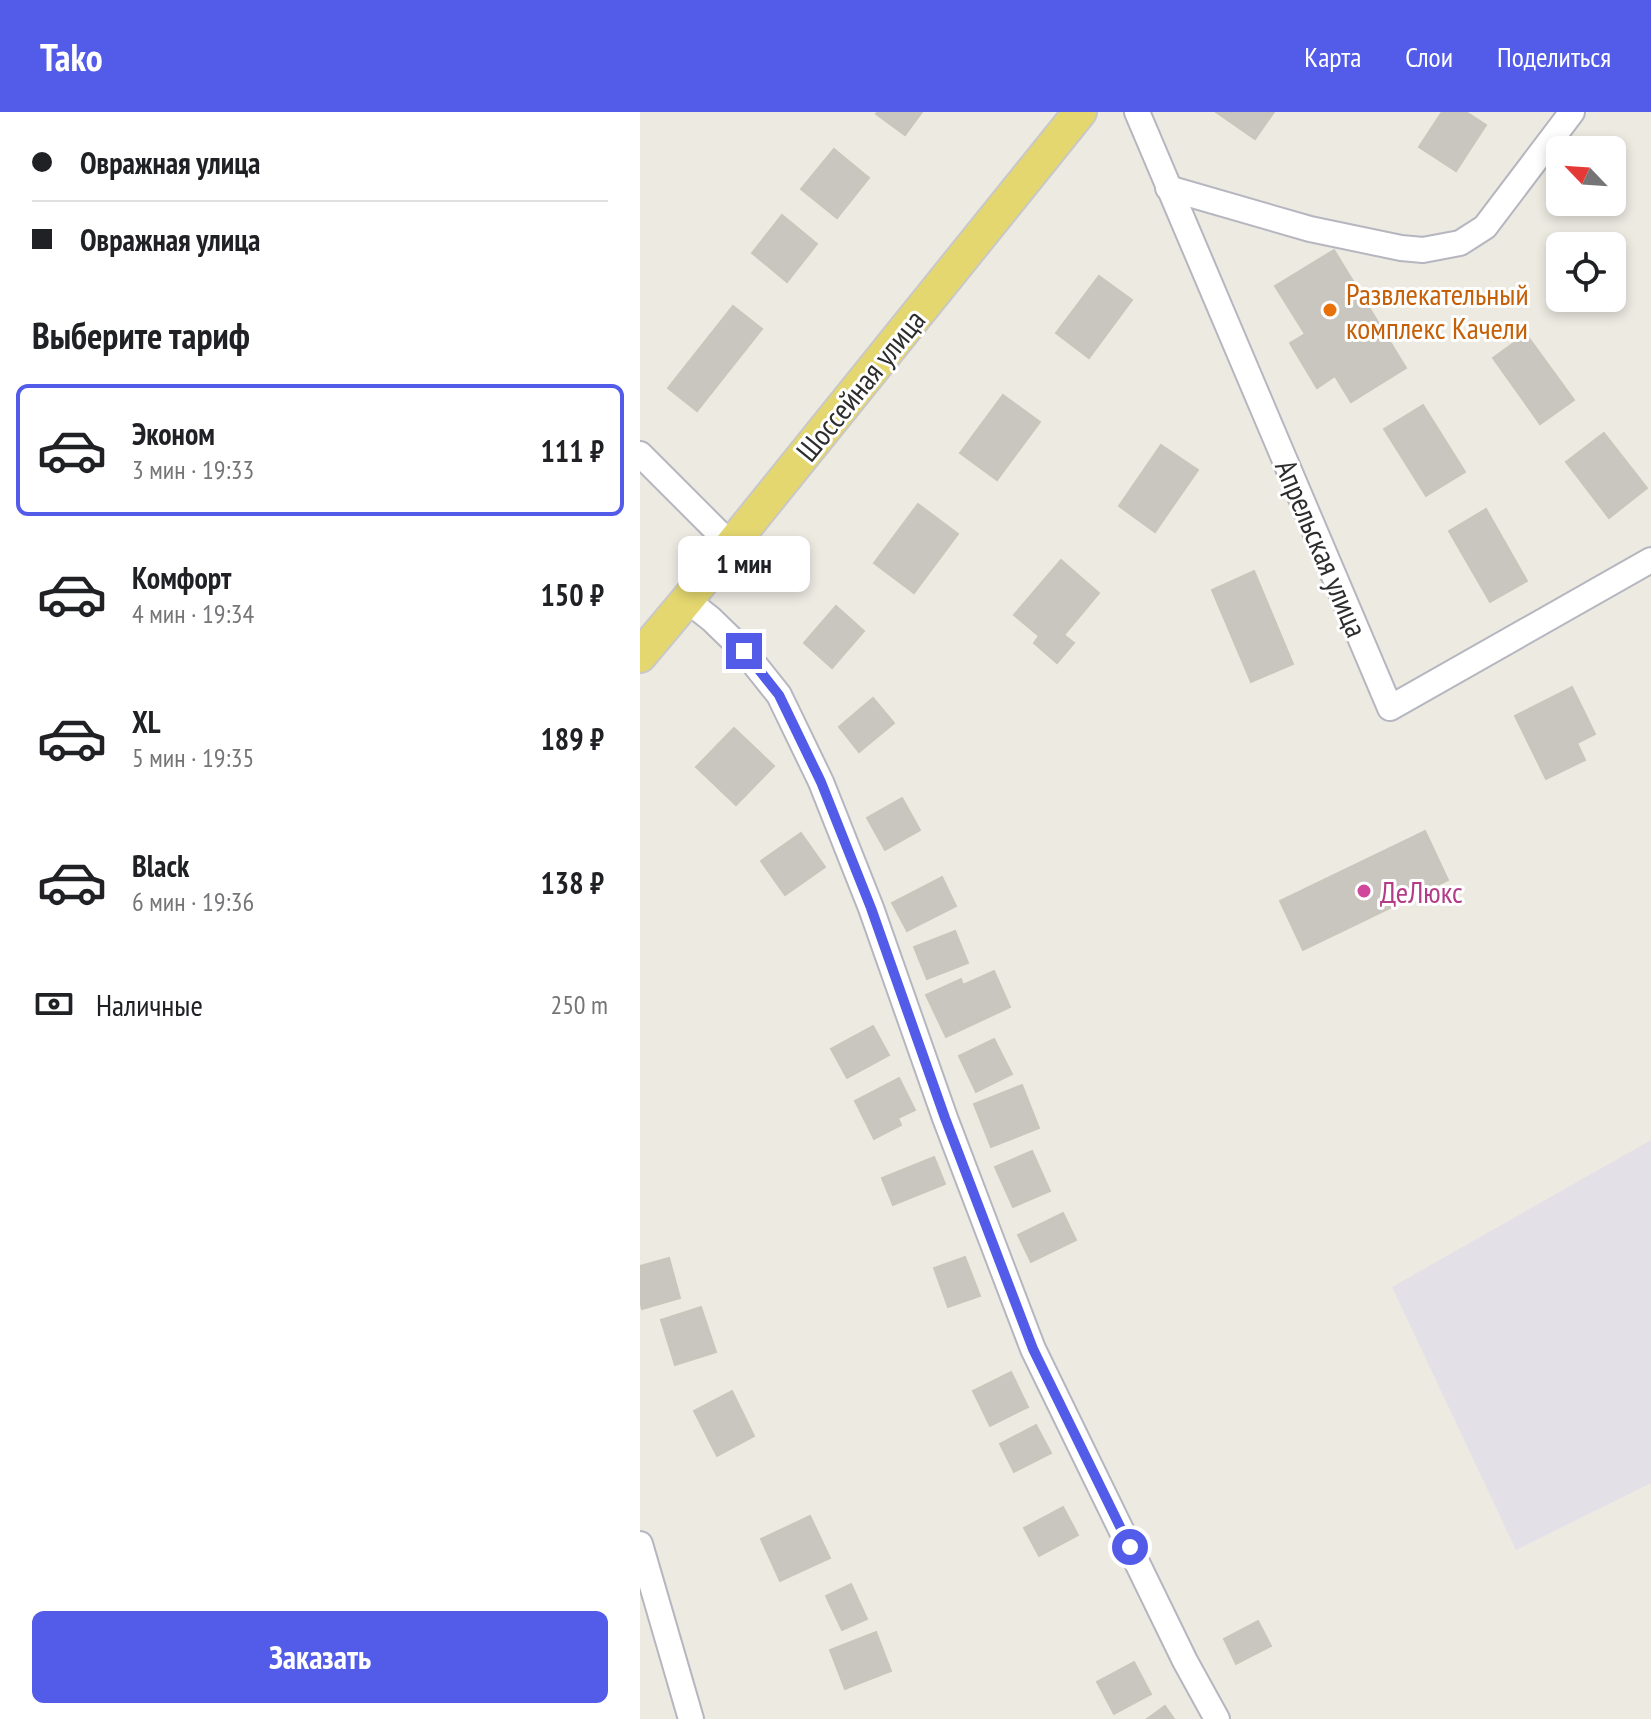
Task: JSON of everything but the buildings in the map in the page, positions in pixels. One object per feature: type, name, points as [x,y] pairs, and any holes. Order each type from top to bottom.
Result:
[{"type":"main road","name":"Шоссейная улица","points":[[640,656],[1080,112]]},
{"type":"street","name":"Апрельская улица","points":[[1137,112],[1390,708],[1651,560]]},
{"type":"street","points":[[1168,188],[1310,229],[1423,250],[1460,243],[1485,227],[1572,112]]},
{"type":"street","points":[[640,454],[731,545]]},
{"type":"street","points":[[687,600],[744,651],[779,695],[821,782],[871,908],[945,1118],[1033,1349],[1185,1661],[1217,1719]]},
{"type":"street","points":[[640,1544],[691,1719]]},
{"type":"shaded area","points":[[1651,1140],[1651,1483],[1516,1550],[1392,1287]]},
{"type":"place","name":"Развлекательный комплекс Качели","points":[[1330,310]]},
{"type":"place","name":"ДеЛюкс","points":[[1364,891]]},
{"type":"route","points":[[744,651],[779,695],[821,782],[871,908],[945,1118],[1033,1349],[1130,1547]]}]
